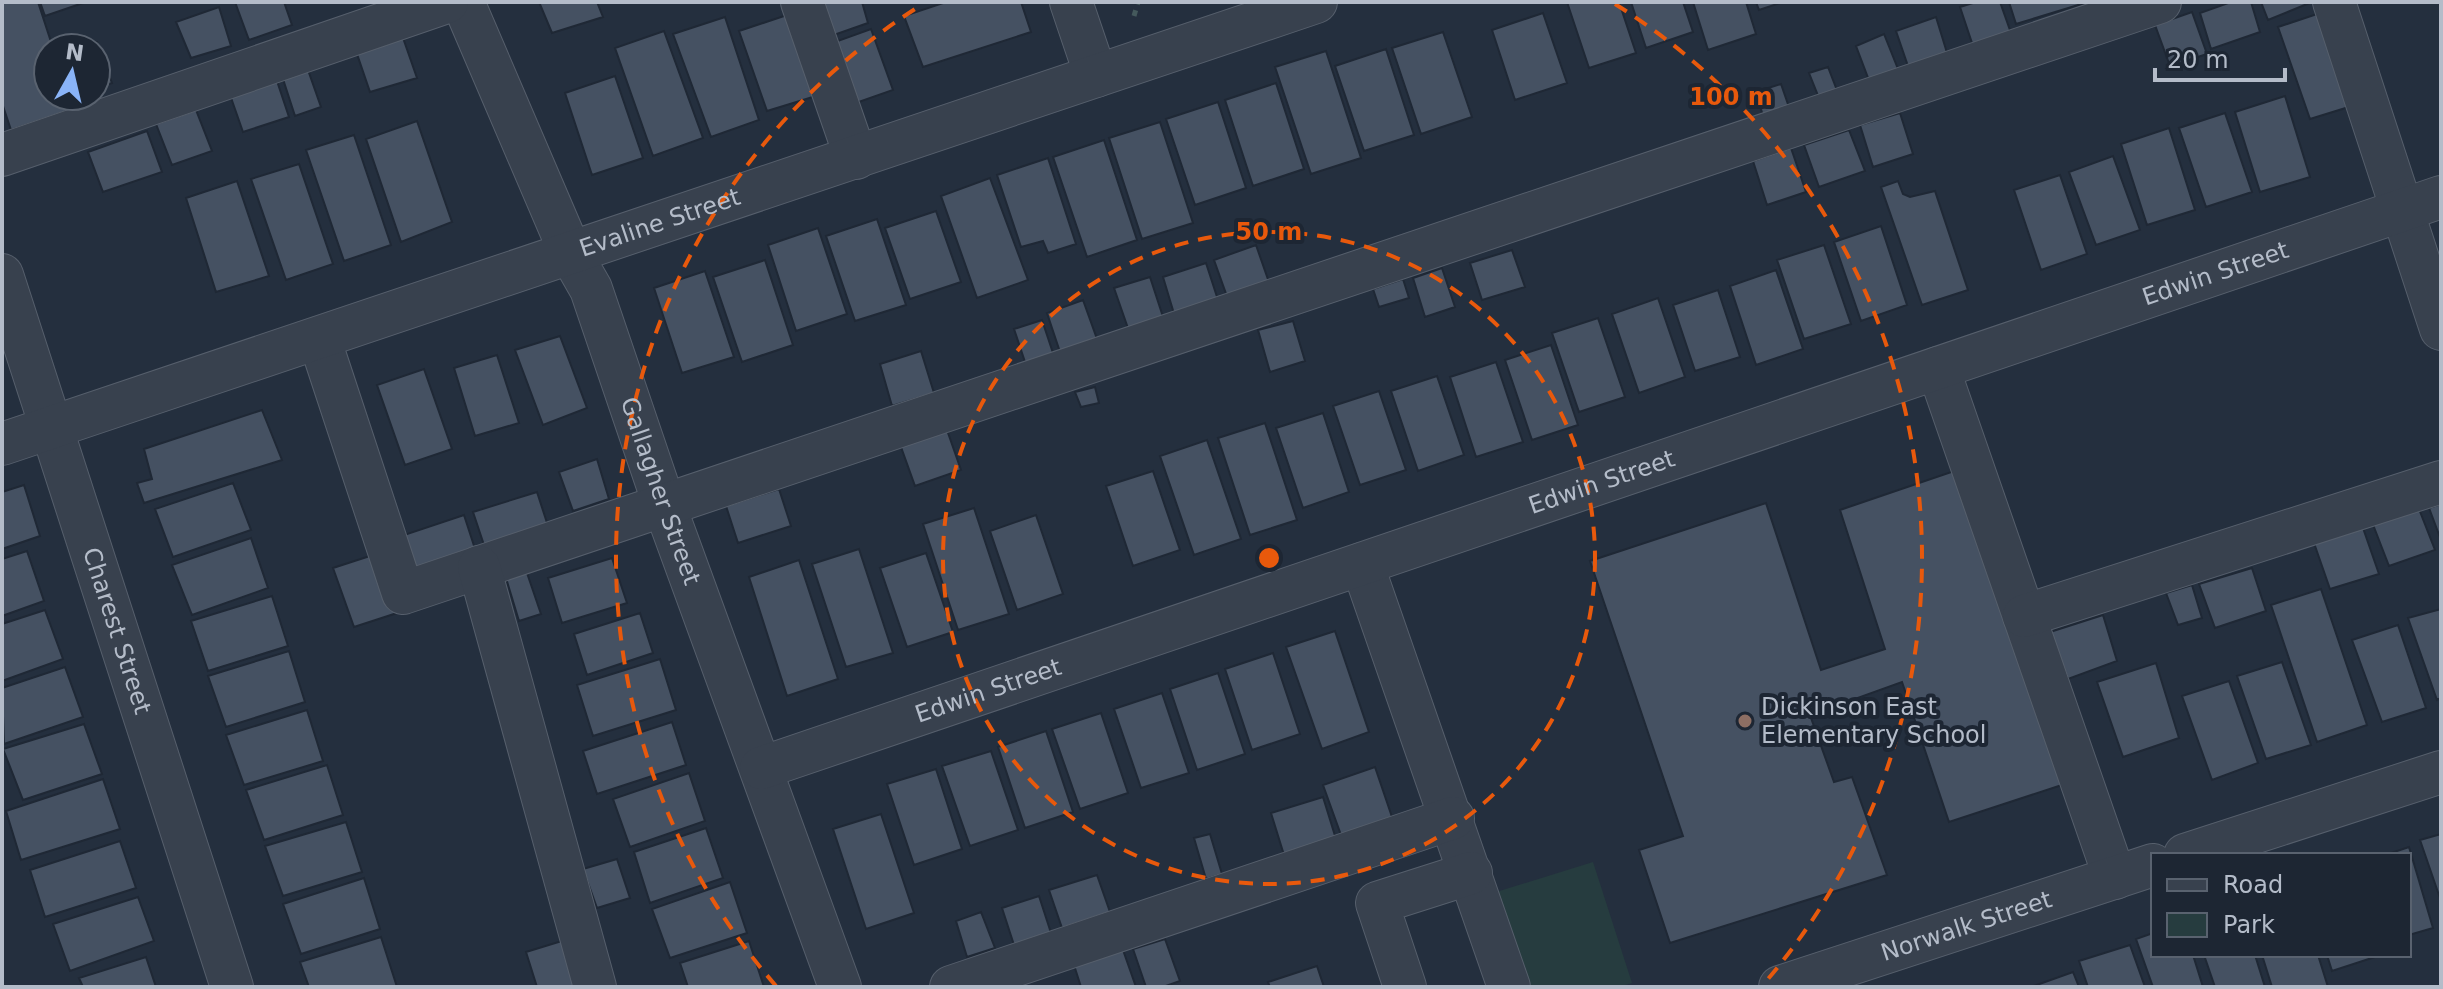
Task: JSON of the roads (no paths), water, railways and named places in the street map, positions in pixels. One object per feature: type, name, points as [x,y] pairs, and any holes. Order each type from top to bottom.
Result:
[{"type":"street","points":[[2,155],[447,2]]},
{"type":"street","name":"Gallagher Street","points":[[463,2],[571,254],[591,289],[665,507],[840,987]]},
{"type":"street","points":[[802,2],[856,158]]},
{"type":"street","points":[[1071,2],[1096,76]]},
{"type":"street","name":"Evaline Street","points":[[2,444],[1316,2]]},
{"type":"street","points":[[319,338],[403,593],[2160,2]]},
{"type":"street","points":[[2334,2],[2422,204],[2441,329]]},
{"type":"street","name":"Edwin Street","points":[[761,768],[2422,204]]},
{"type":"street","name":"Charest Street","points":[[2,275],[232,987]]},
{"type":"street","points":[[1938,368],[2024,616],[2134,872]]},
{"type":"street","points":[[2024,616],[2441,482]]},
{"type":"street","points":[[1362,564],[1453,818],[1509,987]]},
{"type":"street","points":[[479,567],[595,987]]},
{"type":"street","points":[[2191,853],[2441,772]]},
{"type":"street","points":[[951,987],[1453,818]]},
{"type":"street","name":"Norwalk Street","points":[[1780,987],[2134,872]]},
{"type":"street","points":[[1405,987],[1377,903],[1471,873]]},
{"type":"place","name":"Dickinson East Elementary School","points":[[1745,721]]}]
